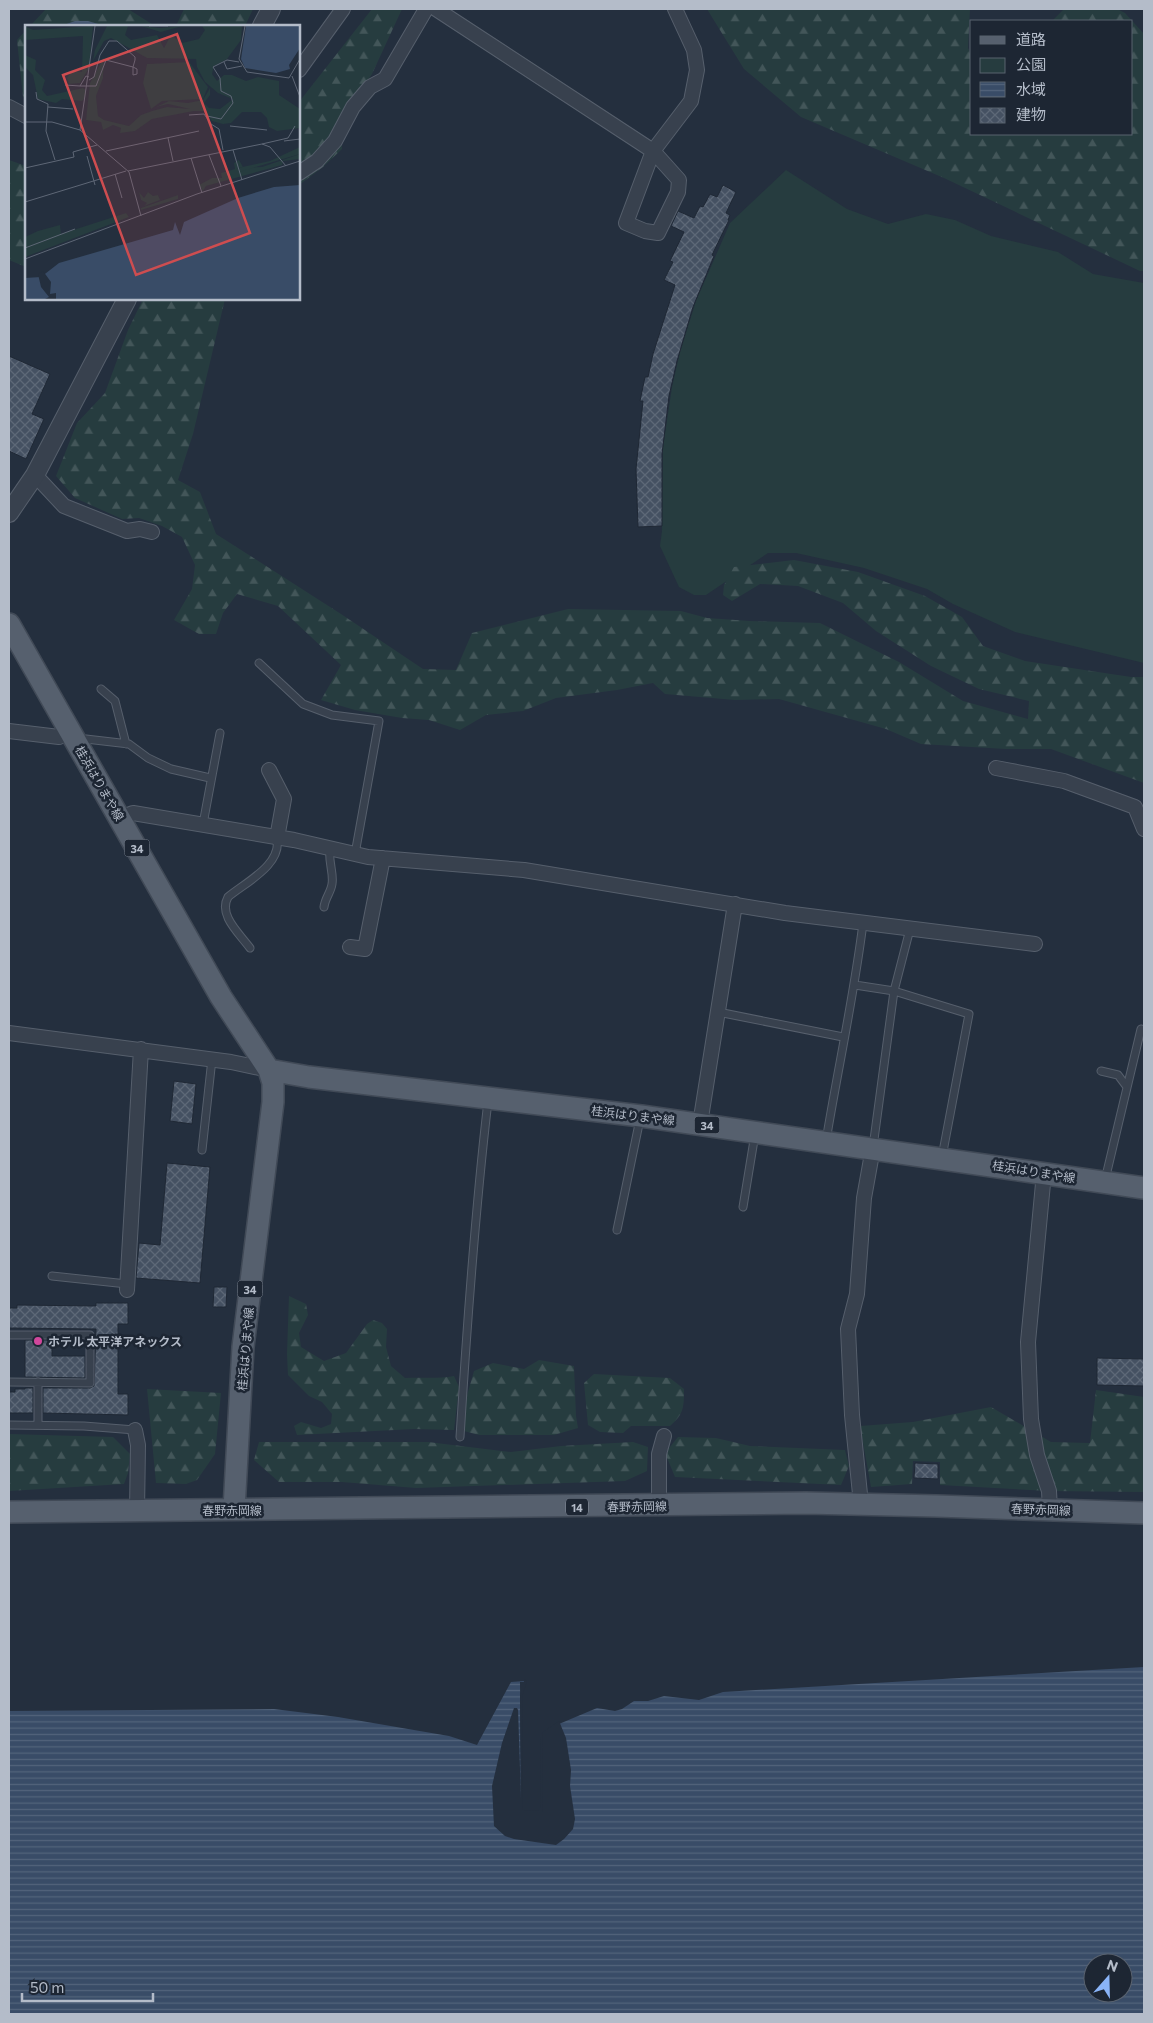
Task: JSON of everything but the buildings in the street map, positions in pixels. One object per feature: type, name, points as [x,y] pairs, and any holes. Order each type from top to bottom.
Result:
[{"type":"main road","name":"桂浜はりまや線","points":[[9,624],[221,997],[269,1070],[273,1083],[273,1102],[244,1347],[234,1509]]},
{"type":"main road","name":"桂浜はりまや線","points":[[269,1070],[309,1077],[641,1116],[1144,1188]]},
{"type":"main road","name":"春野赤岡線","points":[[9,1512],[861,1504],[1144,1513]]},
{"type":"street","points":[[263,25],[271,9]]},
{"type":"street","points":[[300,69],[342,9]]},
{"type":"street","points":[[300,172],[317,162],[335,140],[354,107],[370,88],[384,79],[426,9]]},
{"type":"street","points":[[436,9],[653,151],[679,180],[678,192],[658,232],[646,231],[626,222],[653,151],[691,101],[697,70],[694,50],[675,9]]},
{"type":"street","points":[[9,107],[25,115]]},
{"type":"street","points":[[9,513],[35,475],[126,300]]},
{"type":"street","points":[[35,475],[64,506],[127,531],[140,529],[152,532]]},
{"type":"street","points":[[9,731],[73,737]]},
{"type":"street","points":[[996,768],[1064,781],[1135,807],[1144,829]]},
{"type":"street","points":[[269,770],[284,799],[277,838]]},
{"type":"street","points":[[120,818],[133,814],[203,824],[382,858],[524,870],[735,904],[910,929],[1035,944]]},
{"type":"street","points":[[350,947],[365,949],[382,858]]},
{"type":"street","points":[[700,1124],[735,904]]},
{"type":"street","points":[[9,1033],[212,1059],[269,1070]]},
{"type":"street","points":[[127,1287],[141,1049]]},
{"type":"street","points":[[861,1504],[852,1414],[848,1328],[857,1294],[864,1198],[873,1148]]},
{"type":"street","points":[[1044,1173],[1028,1342],[1031,1419],[1037,1455],[1049,1492],[1050,1510]]},
{"type":"street","points":[[135,1430],[138,1445],[137,1511]]},
{"type":"street","points":[[659,1506],[660,1454],[664,1436]]},
{"type":"lane","points":[[259,663],[303,704],[332,715],[379,721],[355,854]]},
{"type":"lane","points":[[101,690],[115,701],[126,744]]},
{"type":"lane","points":[[203,824],[210,778],[220,733]]},
{"type":"lane","points":[[73,737],[134,746],[148,758],[171,769],[210,778]]},
{"type":"lane","points":[[250,948],[225,914],[224,904],[228,897],[271,863],[276,855],[277,838]]},
{"type":"lane","points":[[324,907],[332,886],[328,859],[330,848]]},
{"type":"lane","points":[[826,1141],[843,1037],[855,985],[863,922]]},
{"type":"lane","points":[[873,1148],[894,991],[910,929]]},
{"type":"lane","points":[[855,985],[894,991],[969,1014],[942,1158]]},
{"type":"lane","points":[[718,1012],[843,1037]]},
{"type":"lane","points":[[1105,1182],[1140,1029]]},
{"type":"lane","points":[[202,1150],[212,1059]]},
{"type":"lane","points":[[1101,1070],[1118,1075],[1127,1087]]},
{"type":"lane","points":[[460,1436],[480,1168],[488,1098]]},
{"type":"lane","points":[[617,1230],[641,1116]]},
{"type":"lane","points":[[743,1207],[756,1132]]},
{"type":"lane","points":[[52,1276],[127,1287]]},
{"type":"lane","points":[[9,1334],[90,1336],[90,1383],[9,1382]]},
{"type":"lane","points":[[38,1382],[38,1425]]},
{"type":"lane","points":[[9,1424],[84,1426],[135,1430]]},
{"type":"green space","points":[[46,9],[128,9],[153,25],[31,25]]},
{"type":"green space","points":[[184,9],[253,9],[245,25],[176,25]]},
{"type":"green space","points":[[372,9],[402,9],[372,74],[340,120],[342,149],[323,167],[300,184],[300,101]]},
{"type":"green space","points":[[707,9],[970,9],[968,48],[970,52],[970,135],[1133,135],[1133,22],[1144,34],[1144,271],[1140,271],[944,178],[801,117],[744,69]]},
{"type":"green space","points":[[1064,9],[1117,9],[1125,13],[1131,20],[1053,20]]},
{"type":"green space","points":[[25,31],[25,98],[23,97],[17,40]]},
{"type":"green space","points":[[9,160],[25,166],[25,267],[9,260]]},
{"type":"green space","points":[[786,170],[847,209],[888,224],[926,214],[955,220],[991,236],[1058,252],[1093,274],[1144,283],[1144,663],[1015,632],[953,604],[927,589],[864,568],[796,553],[768,553],[706,595],[694,595],[679,587],[660,546],[662,531],[663,447],[672,387],[680,352],[696,301],[730,223]]},
{"type":"green space","points":[[143,300],[225,300],[193,434],[178,480],[200,492],[216,534],[423,669],[456,670],[472,633],[568,609],[681,611],[707,618],[820,623],[899,662],[963,701],[1028,719],[1029,701],[979,689],[931,666],[876,631],[843,603],[798,586],[760,584],[732,601],[723,595],[724,585],[734,567],[794,560],[858,572],[925,596],[962,617],[983,646],[1025,661],[1131,677],[1144,677],[1144,783],[1051,749],[1006,749],[921,744],[886,729],[779,699],[735,700],[665,694],[653,683],[556,698],[523,711],[486,715],[460,730],[429,720],[402,718],[355,710],[321,700],[341,665],[278,606],[237,594],[223,613],[216,634],[199,634],[174,620],[192,589],[195,565],[182,537],[162,526],[139,518],[122,519],[75,498],[56,476],[77,423],[105,393],[128,330]]},
{"type":"green space","points":[[289,1296],[306,1304],[308,1315],[299,1333],[301,1347],[324,1361],[346,1353],[367,1324],[373,1320],[382,1323],[387,1329],[386,1347],[391,1366],[405,1378],[454,1376],[459,1387],[454,1430],[414,1429],[297,1435],[294,1426],[301,1422],[321,1428],[331,1424],[332,1414],[322,1402],[309,1396],[288,1375]]},
{"type":"green space","points":[[539,1360],[574,1366],[578,1428],[554,1435],[479,1435],[464,1431],[466,1399],[474,1371],[493,1363],[524,1369]]},
{"type":"green space","points":[[594,1374],[670,1378],[684,1389],[681,1414],[670,1426],[631,1426],[623,1433],[600,1432],[588,1425],[584,1383]]},
{"type":"green space","points":[[147,1389],[221,1393],[215,1454],[197,1480],[186,1484],[156,1483]]},
{"type":"green space","points":[[1096,1390],[1144,1397],[1144,1492],[1049,1491],[940,1485],[940,1462],[913,1461],[912,1484],[871,1487],[860,1426],[913,1422],[991,1407],[1051,1442],[1090,1443]]},
{"type":"green space","points":[[9,1434],[113,1437],[130,1454],[128,1473],[124,1484],[9,1491]]},
{"type":"green space","points":[[678,1437],[716,1438],[750,1446],[845,1450],[849,1466],[841,1485],[675,1477],[665,1453]]},
{"type":"green space","points":[[259,1442],[428,1442],[511,1452],[561,1446],[633,1442],[648,1447],[647,1471],[625,1481],[416,1488],[342,1482],[279,1482],[254,1460]]},
{"type":"water","points":[[75,21],[88,21],[102,25],[64,25]]},
{"type":"water","points":[[1144,1667],[1144,2014],[9,2014],[9,1711],[274,1709],[338,1717],[449,1736],[477,1745],[511,1682],[524,1681],[520,1695],[521,1813],[543,1812],[543,1735],[559,1724],[597,1708],[615,1711],[634,1701],[648,1701],[664,1696],[699,1700],[723,1692]]},
{"type":"pier","points":[[525,1679],[527,1682],[522,1696],[523,1811],[540,1810],[541,1734],[542,1813],[543,1732],[559,1721],[566,1738],[575,1819],[573,1829],[556,1845],[514,1839],[505,1836],[494,1826],[492,1786],[502,1743],[514,1708],[518,1710],[521,1799],[520,1682],[524,1682]]},
{"type":"place","name":"ホテル 太平洋アネックス","points":[[38,1341]]}]
